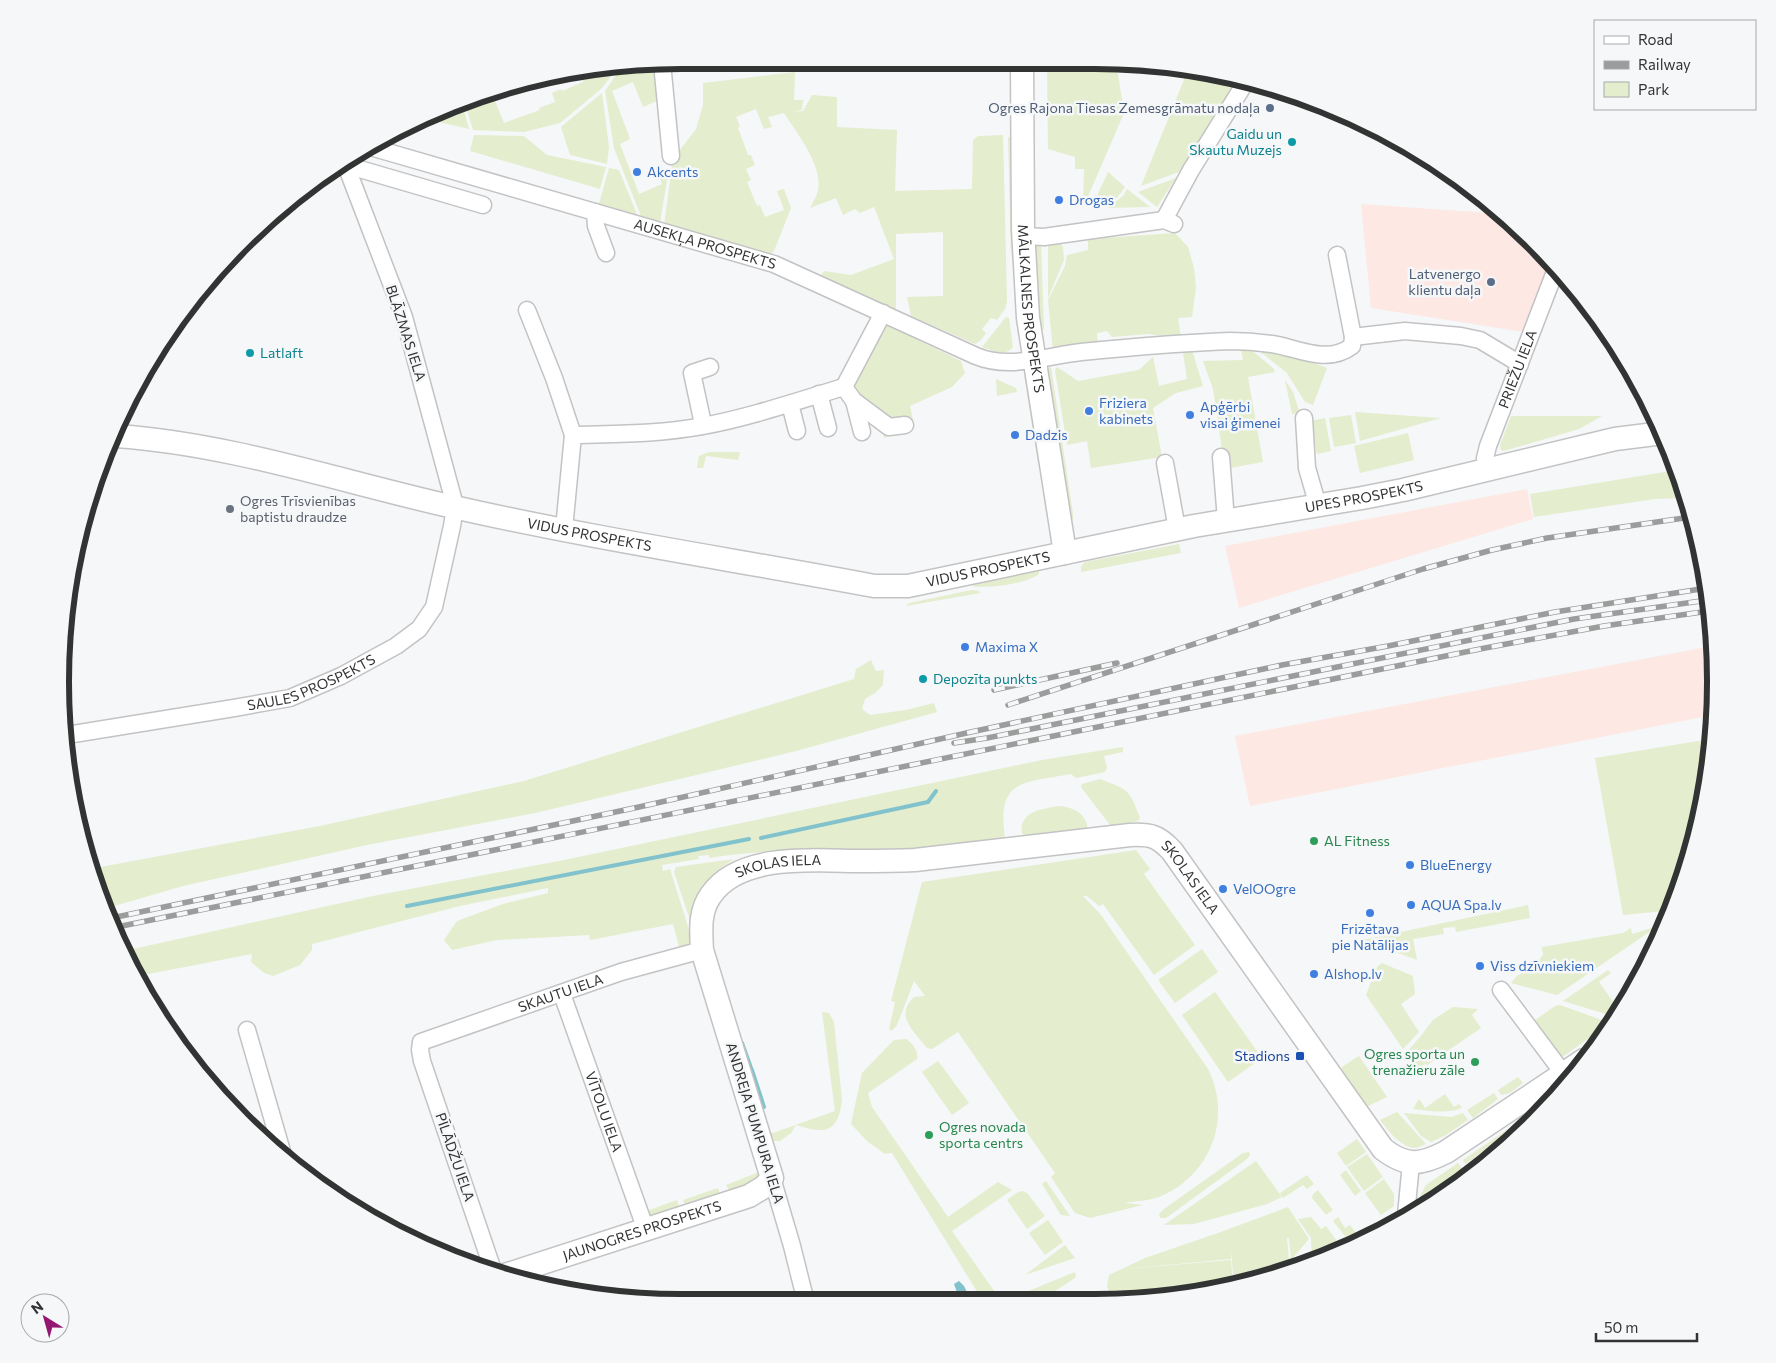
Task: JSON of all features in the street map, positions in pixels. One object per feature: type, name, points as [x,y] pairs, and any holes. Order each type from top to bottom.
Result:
[{"type":"main road","name":"MĀLKALNES PROSPEKTS","points":[[1022,69],[1023,236],[1028,318],[1033,360],[1065,553]]},
{"type":"main road","name":"UPES PROSPEKTS","points":[[1065,553],[1177,529],[1403,490],[1615,439],[1655,434]]},
{"type":"main road","name":"VIDUS PROSPEKTS","points":[[120,436],[148,438],[242,454],[455,507],[564,530],[874,586],[908,586],[1065,553]]},
{"type":"main road","name":"SKOLAS IELA","points":[[702,950],[700,931],[702,917],[711,894],[735,874],[750,868],[770,863],[792,861],[915,860],[1148,834],[1161,839],[1172,851],[1384,1149],[1393,1156],[1411,1162]]},
{"type":"main road","name":"ANDREJA PUMPURA IELA","points":[[702,950],[772,1178]]},
{"type":"main road","points":[[1411,1162],[1433,1159],[1446,1152],[1568,1070]]},
{"type":"main road","name":"JAUNOGRES PROSPEKTS","points":[[517,1271],[749,1196],[764,1187],[772,1178]]},
{"type":"street","points":[[663,69],[671,156]]},
{"type":"street","points":[[1023,236],[1044,237],[1169,222],[1191,170],[1243,88]]},
{"type":"street","name":"AUSEKĻA PROSPEKTS","points":[[378,149],[774,264],[987,361],[1000,363],[1033,360],[1061,354],[1150,345],[1235,341],[1273,344],[1309,354],[1334,355],[1344,352],[1352,346],[1353,337]]},
{"type":"street","points":[[351,166],[483,205]]},
{"type":"street","name":"BLĀZMAS IELA","points":[[348,168],[404,317],[455,507]]},
{"type":"street","points":[[596,212],[596,226],[606,252]]},
{"type":"street","points":[[1338,255],[1353,337],[1405,331],[1461,336],[1480,340],[1520,364]]},
{"type":"street","name":"PRIEŽU IELA","points":[[1487,469],[1485,458],[1488,446],[1553,275]]},
{"type":"street","points":[[527,310],[554,378],[573,435],[564,530]]},
{"type":"street","points":[[573,435],[631,434],[701,426],[751,415],[844,387],[883,313]]},
{"type":"street","points":[[701,426],[703,424],[692,373],[710,367]]},
{"type":"street","points":[[844,387],[854,401],[889,428],[904,424]]},
{"type":"street","points":[[819,394],[828,428]]},
{"type":"street","points":[[854,401],[862,432]]},
{"type":"street","points":[[790,404],[797,431]]},
{"type":"street","points":[[1304,418],[1307,468],[1318,506]]},
{"type":"street","points":[[1222,457],[1226,520]]},
{"type":"street","points":[[1165,463],[1177,529]]},
{"type":"street","name":"SAULES PROSPEKTS","points":[[71,734],[290,698],[340,676],[396,646],[419,629],[434,607],[451,534],[455,507]]},
{"type":"street","name":"SKAUTU IELA","points":[[421,1042],[621,972],[702,950]]},
{"type":"street","points":[[1501,990],[1564,1073]]},
{"type":"street","name":"VĪTOLU IELA","points":[[562,994],[646,1230]]},
{"type":"street","points":[[247,1030],[280,1144]]},
{"type":"street","name":"PĪLĀDŽU IELA","points":[[421,1042],[422,1061],[491,1264]]},
{"type":"street","points":[[1407,1209],[1411,1162]]},
{"type":"street","name":"ANDREJA PUMPURA IELA","points":[[772,1178],[804,1294]]},
{"type":"shaded area","points":[[1361,204],[1490,213],[1528,248],[1548,270],[1524,332],[1371,308]]},
{"type":"shaded area","points":[[1527,489],[1533,519],[1239,608],[1225,546]]},
{"type":"shaded area","points":[[1706,647],[1706,716],[1250,806],[1235,736]]},
{"type":"green space","points":[[1047,69],[1117,70],[1124,113],[1083,208],[1084,169],[1075,169],[1075,157],[1048,149]]},
{"type":"green space","points":[[656,70],[659,100],[643,107],[633,82],[612,91],[630,139],[620,144],[639,194],[662,184],[656,169],[662,167],[667,180],[660,223],[641,216],[614,148],[605,91],[618,72]]},
{"type":"green space","points":[[795,72],[794,100],[803,100],[802,110],[793,112],[803,111],[812,95],[837,97],[837,127],[897,130],[895,191],[972,189],[973,140],[978,136],[1003,135],[1007,301],[1005,309],[997,320],[991,318],[982,329],[986,333],[981,340],[975,344],[911,316],[907,297],[943,296],[943,232],[896,234],[896,310],[819,278],[824,271],[851,275],[894,259],[874,207],[860,213],[855,209],[843,215],[836,198],[810,208],[818,190],[816,170],[807,149],[784,113],[768,117],[772,127],[764,129],[756,109],[736,117],[748,155],[751,155],[755,165],[746,169],[751,180],[747,182],[757,206],[760,205],[765,217],[784,210],[777,191],[784,189],[791,208],[774,251],[769,255],[664,225],[673,159],[696,129],[703,105],[703,83]]},
{"type":"green space","points":[[614,73],[601,89],[560,123],[524,132],[473,130],[466,108],[494,98],[504,123],[540,110],[539,108],[555,102],[552,93],[561,89],[562,91],[583,82],[583,80],[596,75]]},
{"type":"green space","points":[[1186,76],[1233,85],[1179,172],[1141,186]]},
{"type":"green space","points":[[602,93],[609,147],[607,164],[570,155],[561,127]]},
{"type":"green space","points":[[464,109],[469,129],[434,121]]},
{"type":"green space","points":[[474,135],[524,136],[547,155],[606,167],[600,189],[470,151]]},
{"type":"green space","points":[[1008,137],[1011,138],[1013,233],[1011,259]]},
{"type":"green space","points":[[609,168],[619,170],[638,217],[599,204]]},
{"type":"green space","points":[[1108,172],[1125,187],[1111,203],[1092,207]]},
{"type":"green space","points":[[1176,178],[1157,207],[1138,192]]},
{"type":"green space","points":[[1127,189],[1150,207],[1107,208],[1123,196]]},
{"type":"green space","points":[[1175,233],[1188,247],[1194,268],[1196,287],[1192,317],[1178,318],[1181,338],[1148,334],[1112,337],[1107,331],[1097,333],[1098,345],[1053,351],[1048,300],[1065,266],[1067,255],[1088,250],[1088,239]]},
{"type":"green space","points":[[1060,243],[1063,247],[1064,260],[1048,298],[1048,244]]},
{"type":"green space","points":[[1041,244],[1044,328],[1038,332],[1035,247]]},
{"type":"green space","points":[[1006,317],[1009,318],[1013,347],[1003,352],[982,347]]},
{"type":"green space","points":[[885,324],[961,361],[965,373],[952,387],[910,406],[913,420],[908,421],[911,432],[901,434],[901,430],[884,438],[882,430],[854,393],[854,386]]},
{"type":"green space","points":[[1241,349],[1250,349],[1274,369],[1275,372],[1248,377],[1263,462],[1225,469],[1213,389],[1203,361],[1243,360]]},
{"type":"green space","points":[[1192,350],[1203,386],[1176,393],[1153,408],[1162,457],[1091,468],[1087,441],[1067,445],[1055,370],[1057,367],[1078,381],[1139,370],[1153,357],[1159,386],[1187,379],[1183,353]]},
{"type":"green space","points":[[1258,350],[1297,356],[1327,368],[1313,405],[1305,402],[1287,373]]},
{"type":"green space","points":[[1051,367],[1073,514],[1073,519],[1067,523],[1042,370]]},
{"type":"green space","points":[[1024,375],[1028,381],[1042,463],[1038,463]]},
{"type":"green space","points":[[996,379],[1016,388],[1017,392],[997,396]]},
{"type":"green space","points":[[1285,380],[1293,392],[1300,413],[1292,414]]},
{"type":"green space","points":[[1355,412],[1441,418],[1360,441]]},
{"type":"green space","points":[[1351,415],[1356,443],[1334,447],[1329,418]]},
{"type":"green space","points":[[1511,416],[1602,416],[1579,429],[1504,451],[1501,450],[1500,445]]},
{"type":"green space","points":[[1325,418],[1331,451],[1317,454],[1310,421]]},
{"type":"green space","points":[[1408,433],[1414,460],[1360,473],[1354,446]]},
{"type":"green space","points":[[709,452],[740,452],[738,460],[706,456],[703,468],[697,468],[699,456]]},
{"type":"green space","points":[[1670,471],[1679,498],[1655,499],[1534,517],[1530,494]]},
{"type":"green space","points":[[1179,544],[1181,553],[1081,572],[1081,566],[1085,562]]},
{"type":"green space","points":[[1039,567],[1039,574],[1025,581],[997,586],[972,586],[978,582]]},
{"type":"green space","points":[[972,590],[979,591],[980,593],[906,606],[909,603]]},
{"type":"green space","points":[[871,660],[876,671],[884,670],[883,685],[865,699],[862,709],[870,715],[906,710],[934,703],[937,712],[796,751],[688,777],[535,813],[367,845],[183,886],[112,907],[98,868],[320,826],[524,781],[854,679],[856,669]]},
{"type":"green space","points":[[1704,740],[1695,801],[1686,840],[1663,911],[1623,915],[1595,758]]},
{"type":"green space","points":[[1123,747],[1123,752],[1104,756],[1107,768],[1105,772],[1076,778],[1071,774],[1040,779],[1017,787],[1010,794],[1005,804],[1003,818],[1005,838],[949,846],[892,850],[778,851],[709,858],[709,855],[698,856],[699,859],[662,865],[663,871],[670,869],[689,931],[689,945],[680,950],[673,924],[590,940],[589,935],[497,940],[452,950],[444,940],[457,921],[503,904],[548,893],[548,888],[460,906],[312,944],[312,950],[300,965],[273,976],[264,973],[251,962],[252,954],[144,975],[130,950],[373,896],[559,861],[1042,760]]},
{"type":"green space","points":[[1100,779],[1127,792],[1140,818],[1138,821],[1110,825],[1081,787],[1082,784]]},
{"type":"green space","points":[[1058,806],[1074,809],[1082,815],[1088,829],[1025,836],[1022,833],[1024,820],[1033,812]]},
{"type":"green space","points":[[1136,850],[1150,869],[1144,874],[1195,945],[1154,975],[1103,904],[1099,906],[1087,896],[1083,896],[1101,915],[1208,1069],[1215,1088],[1218,1107],[1217,1126],[1212,1144],[1204,1160],[1192,1175],[1177,1188],[1159,1197],[1125,1203],[1143,1205],[1090,1218],[1075,1213],[1051,1177],[1055,1173],[958,1032],[932,1049],[927,1048],[912,1029],[906,1017],[908,1004],[914,997],[925,996],[914,981],[897,1025],[892,1031],[889,1029],[895,1002],[891,1001],[922,882]]},
{"type":"green space","points":[[734,859],[710,877],[698,892],[691,910],[690,920],[674,872],[676,867]]},
{"type":"green space","points":[[1528,905],[1530,918],[1456,932],[1455,927],[1443,928],[1444,934],[1413,939],[1417,960],[1363,940]]},
{"type":"green space","points":[[1656,927],[1557,995],[1511,983],[1517,976],[1534,966],[1543,955],[1542,947],[1623,933],[1631,928],[1632,934]]},
{"type":"green space","points":[[1202,949],[1218,972],[1175,1003],[1158,980]]},
{"type":"green space","points":[[1382,963],[1413,976],[1415,994],[1401,1004],[1419,1032],[1403,1049],[1366,995],[1377,967]]},
{"type":"green space","points":[[1608,970],[1611,973],[1599,982],[1615,1004],[1608,1015],[1563,1001]]},
{"type":"green space","points":[[1215,992],[1262,1058],[1228,1082],[1182,1015]]},
{"type":"green space","points":[[1560,1005],[1605,1021],[1597,1033],[1561,1058],[1534,1021],[1555,1006]]},
{"type":"green space","points":[[1453,1007],[1478,1009],[1472,1015],[1481,1028],[1427,1065],[1425,1064],[1417,1069],[1406,1053],[1433,1020]]},
{"type":"green space","points":[[822,1012],[829,1013],[834,1022],[842,1100],[837,1120],[828,1129],[822,1130],[814,1130],[796,1125],[791,1133],[780,1141],[774,1141],[770,1132],[773,1133],[835,1111]]},
{"type":"green space","points":[[906,1039],[911,1042],[917,1053],[917,1059],[868,1093],[872,1107],[948,1217],[998,1182],[1012,1190],[952,1231],[996,1294],[979,1294],[892,1153],[885,1154],[867,1141],[851,1124],[862,1073],[894,1040]]},
{"type":"green space","points":[[1359,1056],[1387,1097],[1366,1107],[1342,1074],[1342,1067]]},
{"type":"green space","points":[[938,1061],[969,1103],[952,1115],[922,1072]]},
{"type":"green space","points":[[1518,1077],[1523,1083],[1510,1093],[1501,1095],[1498,1090]]},
{"type":"green space","points":[[1494,1093],[1498,1099],[1473,1118],[1467,1110]]},
{"type":"green space","points":[[1445,1094],[1454,1107],[1459,1104],[1462,1108],[1444,1111],[1413,1109],[1419,1099],[1425,1108]]},
{"type":"green space","points":[[1397,1112],[1426,1144],[1416,1148],[1404,1145],[1380,1120]]},
{"type":"green space","points":[[1404,1113],[1451,1117],[1463,1113],[1468,1120],[1446,1135],[1431,1142],[1421,1136]]},
{"type":"green space","points":[[1526,1117],[1512,1129],[1511,1127]]},
{"type":"green space","points":[[1508,1129],[1510,1132],[1500,1141],[1465,1164],[1463,1160]]},
{"type":"green space","points":[[1357,1139],[1366,1152],[1346,1166],[1337,1153]]},
{"type":"green space","points":[[1249,1152],[1250,1155],[1247,1159],[1166,1218],[1160,1218],[1159,1214],[1164,1209],[1243,1153]]},
{"type":"green space","points":[[1367,1154],[1383,1177],[1364,1191],[1347,1167]]},
{"type":"green space","points":[[1256,1161],[1282,1197],[1267,1204],[1194,1224],[1164,1225]]},
{"type":"green space","points":[[1458,1163],[1463,1170],[1420,1200],[1420,1196],[1426,1185]]},
{"type":"green space","points":[[1346,1170],[1361,1191],[1355,1196],[1340,1175]]},
{"type":"green space","points":[[759,1172],[760,1175],[756,1182],[733,1193],[726,1185]]},
{"type":"green space","points":[[1307,1175],[1314,1184],[1307,1189],[1303,1185],[1283,1198],[1280,1193]]},
{"type":"green space","points":[[1384,1179],[1394,1194],[1394,1206],[1381,1215],[1365,1193]]},
{"type":"green space","points":[[1046,1181],[1070,1216],[1061,1215],[1042,1184]]},
{"type":"green space","points":[[718,1188],[720,1194],[687,1209],[683,1200]]},
{"type":"green space","points":[[1318,1190],[1333,1210],[1326,1215],[1312,1198],[1313,1194]]},
{"type":"green space","points":[[1022,1191],[1027,1193],[1045,1216],[1027,1229],[1007,1200]]},
{"type":"green space","points":[[677,1200],[680,1211],[650,1219],[644,1212]]},
{"type":"green space","points":[[1288,1207],[1309,1239],[1291,1260],[1289,1238],[1287,1238],[1289,1263],[1253,1273],[1233,1278],[1231,1251],[1231,1259],[1124,1269],[1231,1260],[1232,1278],[1174,1289],[1135,1293],[1111,1294],[1107,1287],[1109,1275],[1145,1258]]},
{"type":"green space","points":[[1311,1217],[1321,1229],[1326,1226],[1339,1244],[1312,1254],[1311,1238],[1298,1219]]},
{"type":"green space","points":[[1338,1217],[1345,1228],[1350,1225],[1357,1234],[1349,1238],[1345,1236],[1333,1221]]},
{"type":"green space","points":[[1048,1220],[1063,1242],[1045,1255],[1029,1233]]},
{"type":"green space","points":[[1065,1245],[1075,1258],[1025,1275]]},
{"type":"green space","points":[[1075,1272],[1075,1278],[1050,1294],[1021,1294]]},
{"type":"water","points":[[959,1281],[968,1294],[958,1294],[954,1284]]},
{"type":"waterway","points":[[761,838],[928,802],[936,791]]},
{"type":"waterway","points":[[407,906],[749,839]]},
{"type":"waterway","points":[[742,1043],[751,1068]]},
{"type":"waterway","points":[[752,1070],[764,1107]]},
{"type":"railway","points":[[1008,705],[1423,569],[1492,550],[1547,538],[1685,518]]},
{"type":"railway","points":[[116,917],[639,807],[971,732],[1282,665],[1388,646],[1555,612],[1700,589]]},
{"type":"railway","points":[[954,743],[987,738],[1574,619],[1702,601]]},
{"type":"railway","points":[[120,926],[1485,648],[1604,626],[1703,612]]},
{"type":"railway","points":[[994,690],[1117,663]]},
{"type":"place","name":"Ogres Rajona Tiesas Zemesgrāmatu nodaļa","points":[[1270,108]]},
{"type":"place","name":"Gaidu un Skautu Muzejs","points":[[1292,142]]},
{"type":"place","name":"Akcents","points":[[637,172]]},
{"type":"place","name":"Drogas","points":[[1059,200]]},
{"type":"place","name":"Latvenergo klientu daļa","points":[[1491,282]]},
{"type":"place","name":"Latlaft","points":[[250,353]]},
{"type":"place","name":"Friziera kabinets","points":[[1089,411]]},
{"type":"place","name":"Apģērbi visai ģimenei","points":[[1190,415]]},
{"type":"place","name":"Dadzis","points":[[1015,435]]},
{"type":"place","name":"Ogres Trīsvienības baptistu draudze","points":[[230,509]]},
{"type":"place","name":"Maxima X","points":[[965,647]]},
{"type":"place","name":"Depozīta punkts","points":[[923,679]]},
{"type":"place","name":"AL Fitness","points":[[1314,841]]},
{"type":"place","name":"BlueEnergy","points":[[1410,865]]},
{"type":"place","name":"VelOOgre","points":[[1223,889]]},
{"type":"place","name":"AQUA Spa.lv","points":[[1411,905]]},
{"type":"place","name":"Frizētava pie Natālijas","points":[[1370,913]]},
{"type":"place","name":"Viss dzīvniekiem","points":[[1480,966]]},
{"type":"place","name":"Alshop.lv","points":[[1314,974]]},
{"type":"place","name":"Stadions","points":[[1300,1056]]},
{"type":"place","name":"Ogres sporta un trenažieru zāle","points":[[1475,1062]]},
{"type":"place","name":"Ogres novada sporta centrs","points":[[929,1135]]}]
